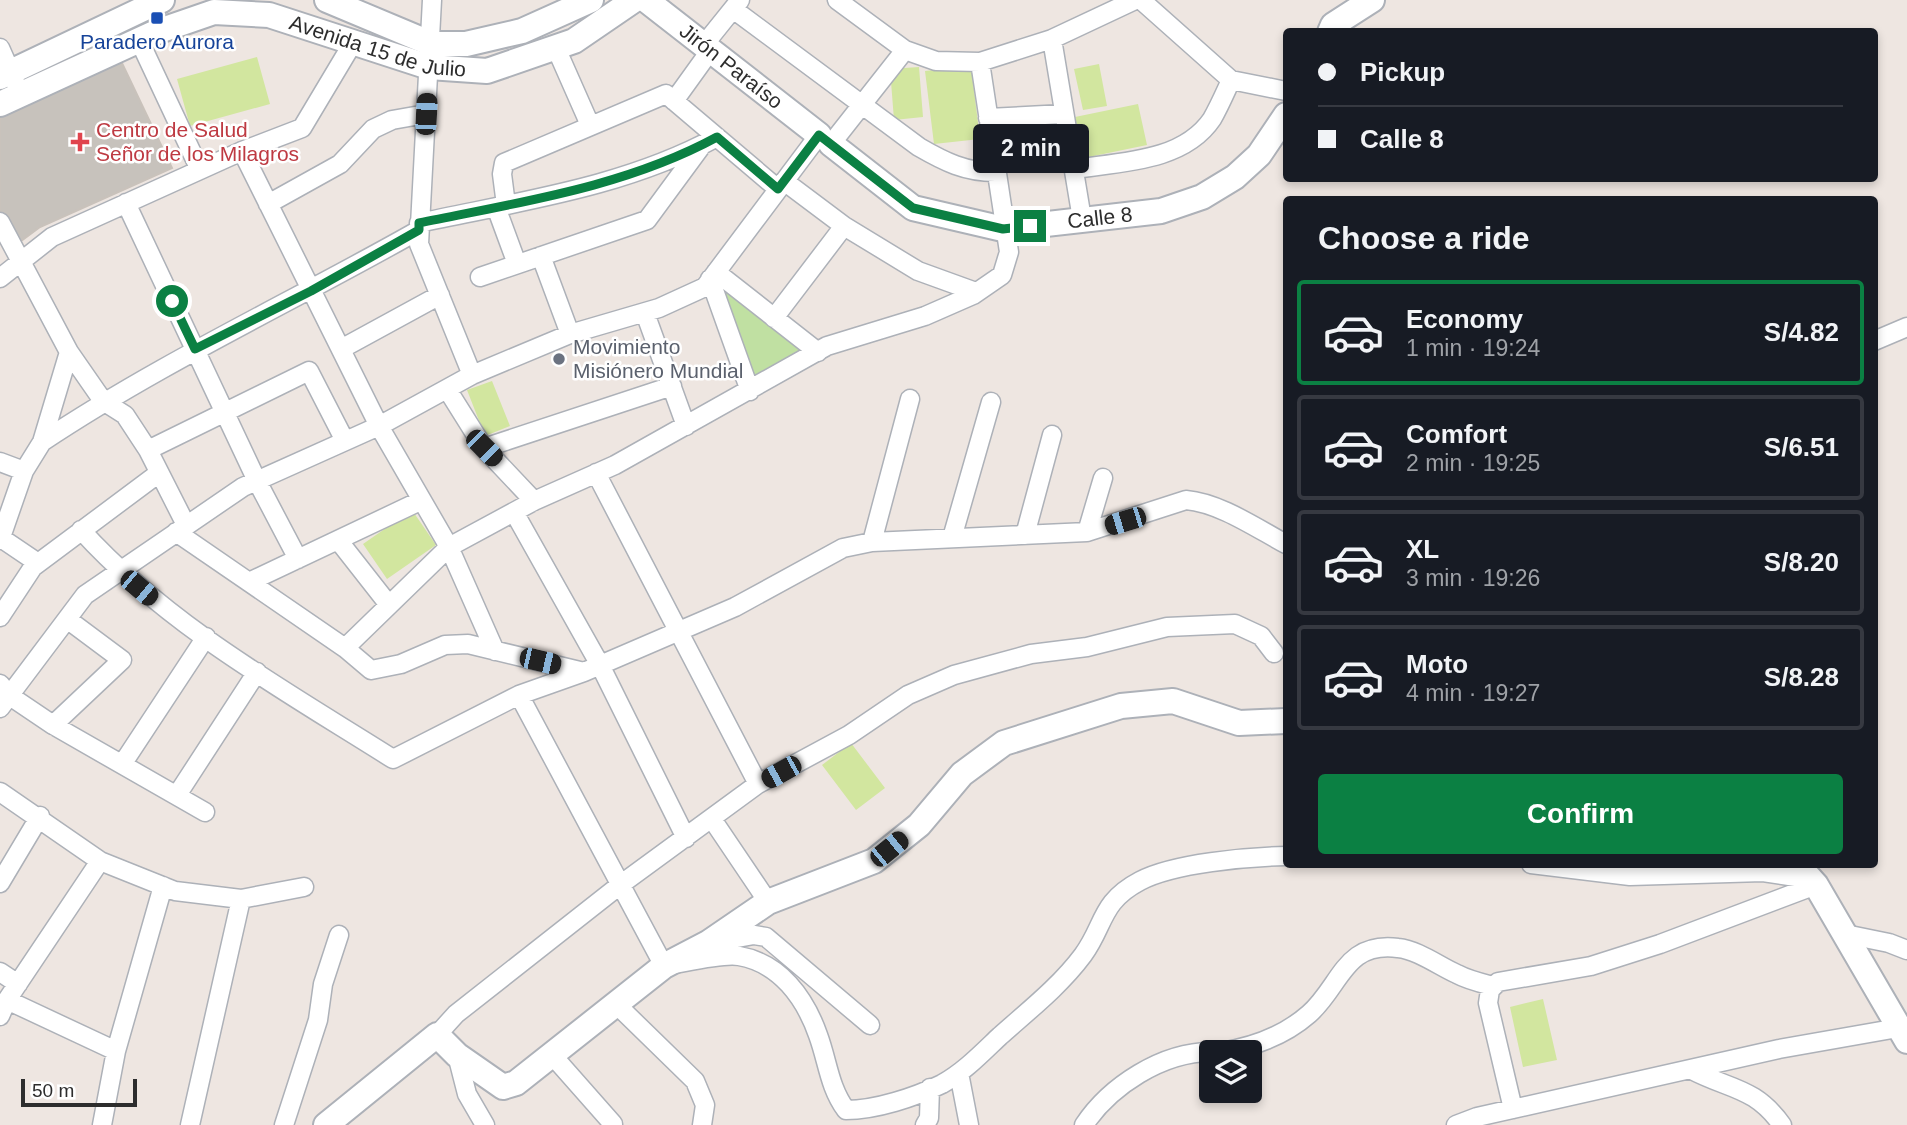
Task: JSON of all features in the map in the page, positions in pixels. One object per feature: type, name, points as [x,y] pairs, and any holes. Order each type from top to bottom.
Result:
[{"type":"street","name":"Avenida 15 de Julio","points":[[327,0],[391,24],[430,55]]},
{"type":"street","points":[[432,0],[419,243],[472,375]]},
{"type":"street","name":"Avenida 15 de Julio","points":[[430,55],[522,31],[591,0]]},
{"type":"street","name":"Avenida 15 de Julio","points":[[10,99],[149,36],[214,12],[269,15],[354,41],[430,55],[487,71],[574,41],[634,0]]},
{"type":"street","name":"Jirón Paraíso","points":[[646,0],[825,139]]},
{"type":"street","points":[[837,0],[905,50],[936,61],[980,62],[1052,39],[1135,0]]},
{"type":"street","points":[[1141,0],[1231,80],[1283,90]]},
{"type":"street","points":[[1332,28],[1372,0]]},
{"type":"street","points":[[154,1],[149,36],[200,170]]},
{"type":"street","points":[[6,74],[154,1]]},
{"type":"street","points":[[674,100],[736,5],[919,147],[951,166],[973,172],[995,172]]},
{"type":"street","points":[[1052,39],[1082,219]]},
{"type":"street","points":[[0,278],[52,237],[242,151],[302,128],[354,41]]},
{"type":"street","points":[[0,48],[10,99]]},
{"type":"street","points":[[556,48],[590,125]]},
{"type":"street","points":[[205,812],[3,696],[85,594],[181,528],[257,481],[379,426],[472,375],[570,334],[645,313],[705,287],[781,185],[863,104],[905,50]]},
{"type":"street","points":[[345,648],[449,547],[534,501],[596,473],[686,426],[818,352],[925,316],[976,292],[1002,275],[1007,267],[1009,252],[1003,229],[980,62]]},
{"type":"street","points":[[1074,169],[1159,155],[1190,141],[1211,120],[1231,80]]},
{"type":"street","points":[[517,264],[501,206],[504,163],[651,98],[666,94],[709,142],[918,271],[976,292]]},
{"type":"street","points":[[268,204],[340,164],[373,129],[392,120],[426,114]]},
{"type":"street","points":[[988,118],[1064,114]]},
{"type":"street","name":"Calle 8","points":[[825,139],[913,208],[1003,229],[1161,211],[1202,197],[1235,177],[1259,155],[1283,119]]},
{"type":"street","points":[[43,442],[103,401],[195,349],[311,291],[419,227],[609,182],[709,142]]},
{"type":"street","points":[[480,277],[647,220],[709,142]]},
{"type":"street","points":[[242,151],[379,426],[449,547],[495,651]]},
{"type":"street","points":[[126,203],[257,481],[298,559]]},
{"type":"street","points":[[0,222],[69,352],[103,401],[125,415],[148,450],[181,528],[249,582],[345,648],[371,670],[401,664],[445,645],[468,643],[495,651],[592,668]]},
{"type":"street","points":[[774,317],[844,226]]},
{"type":"street","points":[[541,256],[570,334]]},
{"type":"street","points":[[713,276],[774,317],[818,352]]},
{"type":"street","points":[[713,276],[750,391]]},
{"type":"street","points":[[341,349],[440,295]]},
{"type":"street","points":[[645,313],[686,426]]},
{"type":"street","points":[[1878,339],[1907,327]]},
{"type":"street","points":[[38,563],[0,539],[24,471],[43,442],[69,352]]},
{"type":"street","points":[[148,450],[309,371],[345,441]]},
{"type":"street","points":[[484,448],[672,386]]},
{"type":"street","points":[[447,389],[484,448],[534,501]]},
{"type":"street","points":[[872,542],[911,399]]},
{"type":"street","points":[[952,538],[991,401]]},
{"type":"street","points":[[1024,535],[1052,435]]},
{"type":"street","points":[[0,462],[24,471]]},
{"type":"street","points":[[0,617],[38,563],[159,473]]},
{"type":"street","points":[[596,473],[758,785]]},
{"type":"street","points":[[1087,532],[1103,478]]},
{"type":"street","points":[[249,582],[420,501]]},
{"type":"street","points":[[81,530],[118,570],[161,606],[257,672],[393,759],[519,695],[592,668],[735,607],[843,548],[872,542],[1087,532],[1193,501],[1217,509],[1283,542]]},
{"type":"street","points":[[514,512],[592,668],[686,838]]},
{"type":"street","points":[[338,540],[389,605]]},
{"type":"street","points":[[53,725],[122,660],[67,619]]},
{"type":"street","points":[[326,1125],[437,1035],[456,1014],[620,886],[758,785],[849,735],[908,695],[954,675],[1031,654],[1087,647],[1167,627],[1235,624],[1261,636],[1274,653]]},
{"type":"street","points":[[123,763],[206,637]]},
{"type":"street","points":[[177,795],[257,672]]},
{"type":"street","points":[[519,695],[664,966]]},
{"type":"street","points":[[437,1035],[457,1055],[503,1087],[516,1083],[664,966],[708,943],[768,902],[874,862],[919,824],[962,774],[1004,743],[1121,706],[1173,701],[1239,723],[1283,721]]},
{"type":"street","points":[[0,792],[40,816],[100,861],[174,891],[242,899],[304,887]]},
{"type":"street","points":[[0,883],[40,816]]},
{"type":"street","points":[[712,819],[768,902]]},
{"type":"street","points":[[664,966],[738,956],[774,968],[797,992],[818,1034],[834,1093],[846,1110],[864,1110],[930,1088],[959,1073],[1049,992],[1084,954],[1107,907],[1138,882],[1158,873],[1254,857],[1283,856]]},
{"type":"street","points":[[100,861],[4,1008],[116,1051]]},
{"type":"street","points":[[1561,868],[1630,876],[1763,872],[1807,876]]},
{"type":"street","points":[[1456,1125],[1513,1109],[1779,1049],[1902,1034],[1874,981],[1807,876]]},
{"type":"street","points":[[1261,1040],[1301,1020],[1321,1002],[1343,968],[1369,950],[1402,948],[1461,976],[1493,986],[1512,978],[1591,966],[1649,948],[1807,876]]},
{"type":"street","points":[[102,1125],[116,1051],[163,886]]},
{"type":"street","points":[[190,1125],[242,899]]},
{"type":"street","points":[[708,943],[754,934],[766,937],[870,1025]]},
{"type":"street","points":[[1845,934],[1889,943],[1907,950]]},
{"type":"street","points":[[284,1125],[318,1020],[323,984],[339,935]]},
{"type":"street","points":[[0,972],[18,984]]},
{"type":"street","points":[[1493,986],[1488,1003],[1513,1109]]},
{"type":"street","points":[[615,1003],[695,1081],[705,1105],[702,1125]]},
{"type":"street","points":[[457,1055],[467,1094],[485,1125]]},
{"type":"street","points":[[1084,1125],[1094,1110],[1131,1080],[1170,1061],[1199,1055]]},
{"type":"street","points":[[553,1056],[612,1124]]},
{"type":"street","points":[[1690,1069],[1748,1092],[1769,1107],[1782,1125]]},
{"type":"street","points":[[959,1073],[969,1125]]},
{"type":"street","points":[[925,1125],[929,1118],[930,1088]]},
{"type":"green space","points":[[257,57],[270,104],[190,126],[177,79]]},
{"type":"green space","points":[[1099,64],[1107,106],[1083,110],[1074,69]]},
{"type":"green space","points":[[971,66],[980,139],[934,144],[925,71]]},
{"type":"green space","points":[[919,67],[923,117],[894,120],[890,69]]},
{"type":"green space","points":[[1138,104],[1147,145],[1084,158],[1075,117]]},
{"type":"green space","points":[[728,288],[801,349],[802,353],[755,378],[751,374],[722,295]]},
{"type":"green space","points":[[492,381],[510,426],[485,436],[467,390]]},
{"type":"green space","points":[[412,510],[436,545],[387,579],[363,544]]},
{"type":"green space","points":[[851,743],[885,788],[856,810],[822,765]]},
{"type":"green space","points":[[1543,999],[1557,1060],[1523,1067],[1510,1007]]},
{"type":"building","name":"Centro de Salud Señor de los Milagros","points":[[120,59],[172,168],[40,227],[17,244],[0,211],[0,115],[10,111],[18,112],[21,106]]},
{"type":"place","name":"Paradero Aurora","points":[[157,18]]},
{"type":"place","name":"Centro de Salud Señor de los Milagros","points":[[80,142]]},
{"type":"place","name":"Movimiento Misiónero Mundial","points":[[559,359]]},
{"type":"route","points":[[172,301],[195,349],[311,291],[419,230],[419,223],[609,182],[685,154],[717,137],[778,189],[819,135],[913,208],[1003,229],[1030,226]]}]
